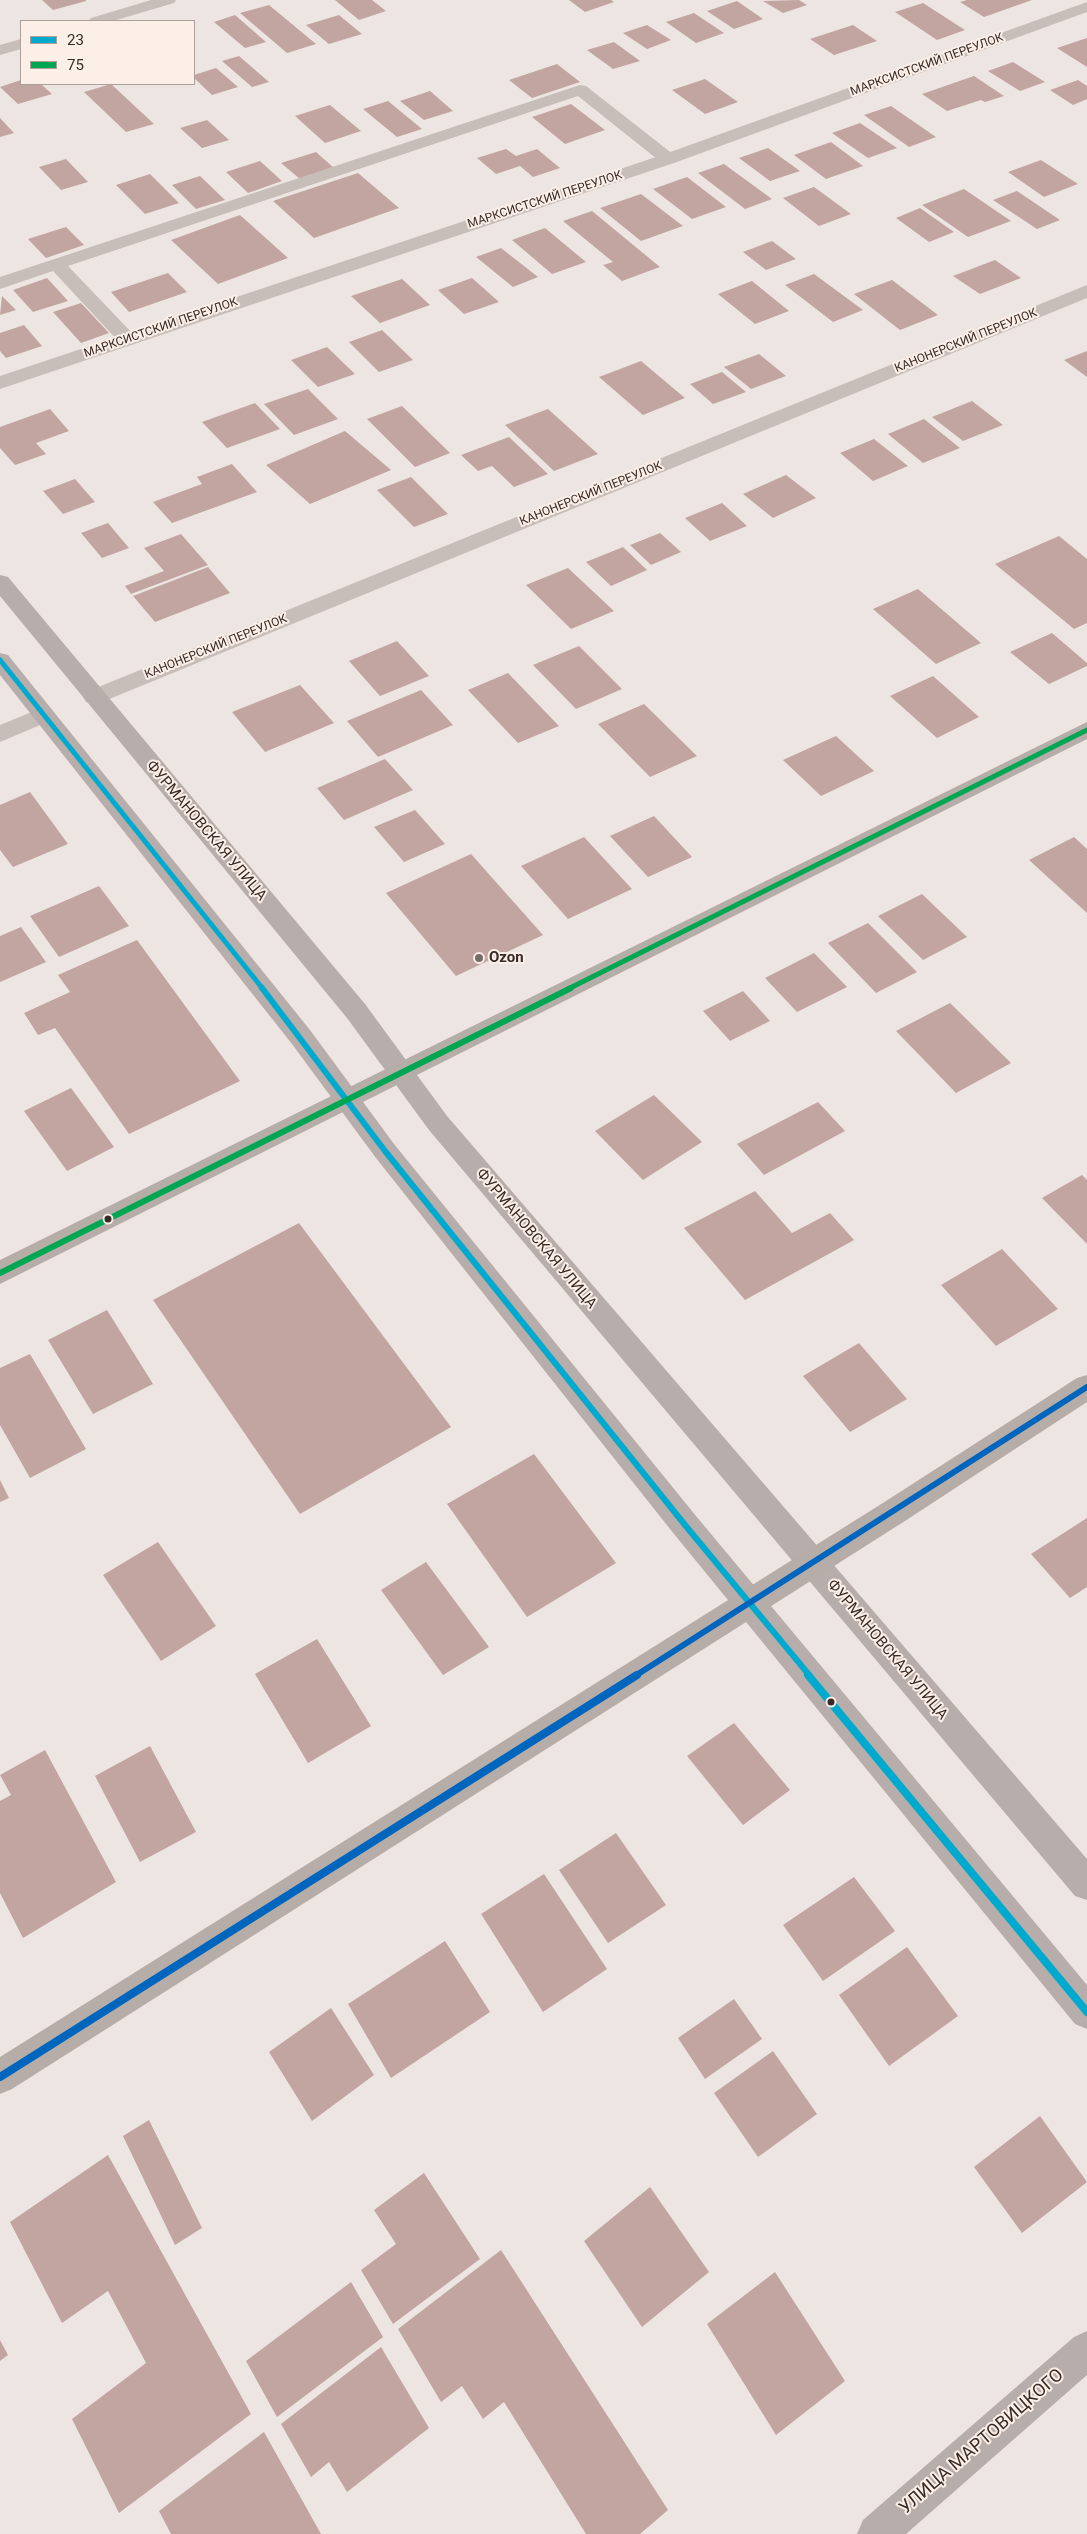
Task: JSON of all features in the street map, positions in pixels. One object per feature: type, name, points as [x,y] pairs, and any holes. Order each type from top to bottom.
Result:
[{"type":"main road","name":"ФУРМАНОВСКАЯ УЛИЦА","points":[[0,582],[356,1011],[438,1123],[1087,1884]]},
{"type":"main road","points":[[0,660],[301,1037],[346,1100],[672,1510],[1087,2012]]},
{"type":"main road","points":[[0,1273],[1087,730]]},
{"type":"main road","points":[[0,2077],[750,1603],[1087,1387]]},
{"type":"main road","name":"УЛИЦА МАРТОВИЦКОГО","points":[[877,2534],[1087,2350]]},
{"type":"street","points":[[99,20],[168,0]]},
{"type":"street","name":"МАРКСИСТСКИЙ ПЕРЕУЛОК","points":[[0,384],[127,339],[668,159],[1087,7]]},
{"type":"street","points":[[0,50],[20,44]]},
{"type":"street","points":[[0,283],[580,90],[668,159]]},
{"type":"street","points":[[56,264],[127,339]]},
{"type":"street","name":"КАНОНЕРСКИЙ ПЕРЕУЛОК","points":[[94,697],[1087,291]]},
{"type":"street","points":[[0,734],[44,715]]},
{"type":"building","points":[[42,0],[86,0],[86,1],[53,10]]},
{"type":"building","points":[[335,0],[372,0],[386,11],[359,20]]},
{"type":"building","points":[[569,0],[611,0],[614,2],[585,12]]},
{"type":"building","points":[[799,0],[807,5],[783,13],[763,1]]},
{"type":"building","points":[[967,0],[1032,0],[984,17],[960,2]]},
{"type":"building","points":[[737,1],[763,19],[734,29],[707,11]]},
{"type":"building","points":[[923,3],[965,30],[937,40],[895,12]]},
{"type":"building","points":[[269,5],[316,44],[287,53],[240,13]]},
{"type":"building","points":[[694,13],[724,33],[696,43],[666,22]]},
{"type":"building","points":[[235,15],[266,42],[245,48],[214,22]]},
{"type":"building","points":[[339,15],[362,34],[329,44],[306,25]]},
{"type":"building","points":[[647,25],[671,40],[647,49],[623,33]]},
{"type":"building","points":[[853,25],[877,41],[834,55],[810,39]]},
{"type":"building","points":[[1087,38],[1087,67],[1057,48]]},
{"type":"building","points":[[614,42],[640,61],[613,69],[587,50]]},
{"type":"building","points":[[239,56],[269,82],[252,87],[222,61]]},
{"type":"building","points":[[1013,62],[1045,82],[1020,91],[988,71]]},
{"type":"building","points":[[557,64],[580,82],[532,98],[509,80]]},
{"type":"building","points":[[216,68],[238,87],[212,95],[195,79],[195,75]]},
{"type":"building","points":[[974,76],[1004,96],[985,102],[981,100],[947,111],[922,94]]},
{"type":"building","points":[[705,79],[738,102],[705,114],[672,90]]},
{"type":"building","points":[[20,80],[20,85],[42,85],[52,94],[18,104],[0,87]]},
{"type":"building","points":[[1078,80],[1087,86],[1087,99],[1073,105],[1050,90]]},
{"type":"building","points":[[112,85],[154,124],[126,132],[84,92]]},
{"type":"building","points":[[430,91],[453,111],[424,120],[400,101]]},
{"type":"building","points":[[388,101],[422,129],[397,137],[363,109]]},
{"type":"building","points":[[571,104],[605,130],[565,144],[532,117]]},
{"type":"building","points":[[330,105],[361,131],[325,143],[295,116]]},
{"type":"building","points":[[891,106],[936,137],[909,147],[864,115]]},
{"type":"building","points":[[0,118],[14,133],[0,137]]},
{"type":"building","points":[[207,120],[229,140],[202,148],[180,128]]},
{"type":"building","points":[[860,123],[897,148],[868,158],[832,133]]},
{"type":"building","points":[[831,142],[863,166],[826,179],[794,155]]},
{"type":"building","points":[[768,148],[800,171],[770,181],[739,158]]},
{"type":"building","points":[[506,149],[516,156],[537,149],[560,168],[533,177],[520,166],[496,174],[477,158]]},
{"type":"building","points":[[316,152],[334,168],[300,179],[281,163]]},
{"type":"building","points":[[66,159],[88,182],[61,190],[39,167]]},
{"type":"building","points":[[1041,160],[1078,184],[1044,197],[1008,172]]},
{"type":"building","points":[[260,161],[282,181],[248,193],[226,172]]},
{"type":"building","points":[[724,164],[772,199],[745,209],[698,173]]},
{"type":"building","points":[[358,173],[399,208],[314,238],[273,201]]},
{"type":"building","points":[[150,174],[179,203],[145,214],[116,185]]},
{"type":"building","points":[[200,176],[225,200],[196,209],[172,185]]},
{"type":"building","points":[[687,177],[726,207],[692,219],[653,189]]},
{"type":"building","points":[[814,187],[851,214],[819,226],[783,198]]},
{"type":"building","points":[[964,189],[1011,221],[968,237],[922,205]]},
{"type":"building","points":[[1017,191],[1060,220],[1037,229],[993,200]]},
{"type":"building","points":[[641,194],[683,226],[641,241],[600,208]]},
{"type":"building","points":[[920,208],[954,232],[929,242],[896,218]]},
{"type":"building","points":[[592,211],[660,267],[622,281],[603,265],[613,262],[563,221]]},
{"type":"building","points":[[240,215],[288,258],[218,284],[171,240]]},
{"type":"building","points":[[66,227],[84,245],[46,258],[28,239]]},
{"type":"building","points":[[545,228],[586,262],[552,274],[512,240]]},
{"type":"building","points":[[772,241],[796,259],[766,270],[743,252]]},
{"type":"building","points":[[501,248],[538,277],[513,287],[476,257]]},
{"type":"building","points":[[995,260],[1021,278],[980,294],[953,276]]},
{"type":"building","points":[[168,273],[187,292],[129,312],[111,292]]},
{"type":"building","points":[[814,274],[863,310],[833,322],[785,285]]},
{"type":"building","points":[[47,278],[68,301],[33,312],[13,290]]},
{"type":"building","points":[[472,278],[499,302],[464,314],[438,290]]},
{"type":"building","points":[[402,279],[430,305],[380,323],[351,296]]},
{"type":"building","points":[[892,280],[938,315],[900,330],[854,294]]},
{"type":"building","points":[[752,281],[789,311],[755,324],[718,294]]},
{"type":"building","points":[[2,296],[16,310],[0,315]]},
{"type":"building","points":[[81,303],[109,333],[81,343],[53,312]]},
{"type":"building","points":[[24,325],[42,346],[6,358],[0,351],[0,333]]},
{"type":"building","points":[[382,330],[413,360],[379,372],[349,342]]},
{"type":"building","points":[[327,347],[355,374],[318,387],[291,360]]},
{"type":"building","points":[[1087,351],[1087,377],[1064,360]]},
{"type":"building","points":[[759,354],[786,376],[751,389],[724,367]]},
{"type":"building","points":[[641,361],[685,398],[643,415],[599,377]]},
{"type":"building","points":[[722,372],[746,392],[713,404],[690,384]]},
{"type":"building","points":[[308,389],[338,419],[294,435],[264,404]]},
{"type":"building","points":[[972,401],[1003,425],[963,441],[932,417]]},
{"type":"building","points":[[255,403],[280,429],[227,448],[202,422]]},
{"type":"building","points":[[402,406],[450,453],[415,467],[367,419]]},
{"type":"building","points":[[50,409],[69,431],[36,443],[46,454],[15,465],[0,448],[0,427]]},
{"type":"building","points":[[548,409],[598,454],[554,471],[505,425]]},
{"type":"building","points":[[924,419],[960,448],[923,463],[888,434]]},
{"type":"building","points":[[345,431],[391,470],[310,504],[266,465]]},
{"type":"building","points":[[509,437],[548,474],[514,487],[492,466],[478,471],[461,455]]},
{"type":"building","points":[[874,439],[908,466],[873,481],[840,453]]},
{"type":"building","points":[[232,464],[257,492],[172,523],[153,502],[202,484],[197,477]]},
{"type":"building","points":[[786,475],[816,498],[773,518],[743,494]]},
{"type":"building","points":[[411,477],[448,514],[414,527],[377,490]]},
{"type":"building","points":[[75,479],[95,502],[63,514],[43,491]]},
{"type":"building","points":[[722,503],[747,526],[710,541],[685,518]]},
{"type":"building","points":[[108,523],[129,548],[102,558],[81,533]]},
{"type":"building","points":[[660,533],[681,552],[651,565],[630,545]]},
{"type":"building","points":[[181,534],[208,565],[131,594],[125,586],[164,571],[144,548]]},
{"type":"building","points":[[1059,536],[1087,559],[1087,623],[1074,629],[995,564]]},
{"type":"building","points":[[623,547],[647,570],[611,586],[586,562]]},
{"type":"building","points":[[208,567],[230,593],[155,622],[133,596]]},
{"type":"building","points":[[568,568],[614,611],[571,629],[526,585]]},
{"type":"building","points":[[918,589],[981,643],[936,664],[873,609]]},
{"type":"building","points":[[1052,633],[1087,663],[1087,666],[1049,684],[1010,652]]},
{"type":"building","points":[[397,641],[429,676],[380,696],[349,661]]},
{"type":"building","points":[[579,646],[622,689],[576,709],[533,665]]},
{"type":"building","points":[[508,673],[559,726],[518,743],[468,690]]},
{"type":"building","points":[[933,676],[979,717],[937,738],[890,696]]},
{"type":"building","points":[[300,685],[334,723],[265,752],[232,712]]},
{"type":"building","points":[[421,690],[453,725],[378,757],[347,721]]},
{"type":"building","points":[[644,704],[697,756],[650,777],[598,724]]},
{"type":"building","points":[[836,736],[874,771],[821,796],[783,760]]},
{"type":"building","points":[[385,759],[413,790],[344,820],[317,788]]},
{"type":"building","points":[[30,792],[68,844],[13,867],[0,850],[0,805]]},
{"type":"building","points":[[415,810],[445,844],[404,862],[374,827]]},
{"type":"building","points":[[654,816],[692,857],[648,877],[610,836]]},
{"type":"building","points":[[584,837],[632,889],[568,919],[521,866]]},
{"type":"building","points":[[1074,837],[1087,849],[1087,913],[1029,860]]},
{"type":"building","points":[[471,854],[543,935],[456,976],[386,893]]},
{"type":"building","points":[[99,886],[129,926],[59,957],[30,916]]},
{"type":"building","points":[[922,894],[967,937],[923,960],[878,916]]},
{"type":"building","points":[[868,923],[917,972],[876,993],[828,943]]},
{"type":"building","points":[[21,927],[46,962],[0,982],[0,936]]},
{"type":"building","points":[[137,940],[240,1081],[129,1134],[55,1028],[38,1035],[24,1013],[70,992],[58,975]]},
{"type":"building","points":[[814,953],[847,987],[797,1012],[765,978]]},
{"type":"building","points":[[743,991],[770,1021],[730,1041],[703,1011]]},
{"type":"building","points":[[950,1003],[1011,1063],[956,1093],[896,1031]]},
{"type":"building","points":[[71,1088],[114,1147],[67,1171],[24,1111]]},
{"type":"building","points":[[654,1095],[702,1142],[643,1180],[595,1131]]},
{"type":"building","points":[[818,1102],[845,1131],[764,1175],[737,1144]]},
{"type":"building","points":[[1082,1175],[1087,1180],[1087,1244],[1042,1198]]},
{"type":"building","points":[[755,1191],[792,1233],[830,1213],[854,1240],[745,1300],[684,1228]]},
{"type":"building","points":[[299,1223],[451,1427],[300,1514],[153,1300]]},
{"type":"building","points":[[1002,1249],[1058,1309],[996,1346],[941,1285]]},
{"type":"building","points":[[107,1310],[153,1384],[93,1414],[48,1340]]},
{"type":"building","points":[[859,1343],[907,1399],[850,1432],[803,1376]]},
{"type":"building","points":[[30,1354],[86,1449],[30,1478],[0,1425],[0,1368]]},
{"type":"building","points":[[534,1454],[616,1563],[527,1617],[447,1504]]},
{"type":"building","points":[[0,1480],[9,1498],[0,1502]]},
{"type":"building","points":[[1087,1518],[1087,1587],[1070,1598],[1031,1554]]},
{"type":"building","points":[[158,1542],[216,1626],[161,1661],[103,1575]]},
{"type":"building","points":[[426,1562],[489,1647],[443,1675],[381,1590]]},
{"type":"building","points":[[317,1639],[371,1726],[308,1763],[255,1674]]},
{"type":"building","points":[[734,1723],[790,1790],[743,1825],[687,1756]]},
{"type":"building","points":[[150,1746],[196,1832],[140,1862],[95,1776]]},
{"type":"building","points":[[45,1750],[116,1882],[23,1938],[0,1893],[0,1801],[11,1795],[0,1775]]},
{"type":"building","points":[[616,1833],[666,1905],[608,1943],[559,1870]]},
{"type":"building","points":[[544,1874],[607,1969],[543,2012],[481,1914]]},
{"type":"building","points":[[854,1877],[895,1931],[823,1981],[783,1925]]},
{"type":"building","points":[[445,1941],[490,2012],[391,2078],[348,2004]]},
{"type":"building","points":[[907,1947],[958,2016],[889,2066],[839,1995]]},
{"type":"building","points":[[734,1999],[762,2039],[705,2079],[678,2038]]},
{"type":"building","points":[[331,2008],[374,2075],[312,2121],[269,2052]]},
{"type":"building","points":[[773,2051],[817,2114],[758,2157],[714,2093]]},
{"type":"building","points":[[1040,2116],[1087,2182],[1022,2233],[974,2167]]},
{"type":"building","points":[[149,2120],[202,2228],[175,2245],[123,2136]]},
{"type":"building","points":[[108,2155],[251,2414],[119,2513],[72,2419],[146,2363],[108,2291],[62,2323],[10,2222]]},
{"type":"building","points":[[424,2173],[480,2259],[393,2324],[361,2270],[396,2244],[374,2210]]},
{"type":"building","points":[[650,2187],[709,2272],[642,2327],[584,2241]]},
{"type":"building","points":[[501,2250],[668,2510],[640,2534],[586,2534],[504,2402],[483,2419],[462,2386],[441,2402],[398,2329]]},
{"type":"building","points":[[775,2272],[845,2381],[776,2435],[707,2324]]},
{"type":"building","points":[[351,2282],[383,2337],[277,2417],[246,2361]]},
{"type":"building","points":[[0,2340],[8,2355],[0,2361]]},
{"type":"building","points":[[381,2347],[429,2428],[347,2492],[329,2462],[311,2477],[281,2424]]},
{"type":"building","points":[[264,2432],[321,2534],[171,2534],[159,2511]]},
{"type":"transit line","name":"23","points":[[0,660],[301,1037],[385,1151],[685,1525],[1087,2012]]},
{"type":"transit line","name":"75","points":[[0,1273],[1087,730]]},
{"type":"transit line","points":[[0,2077],[897,1510],[1087,1387]]},
{"type":"place","name":"Ozon","points":[[479,958]]}]
